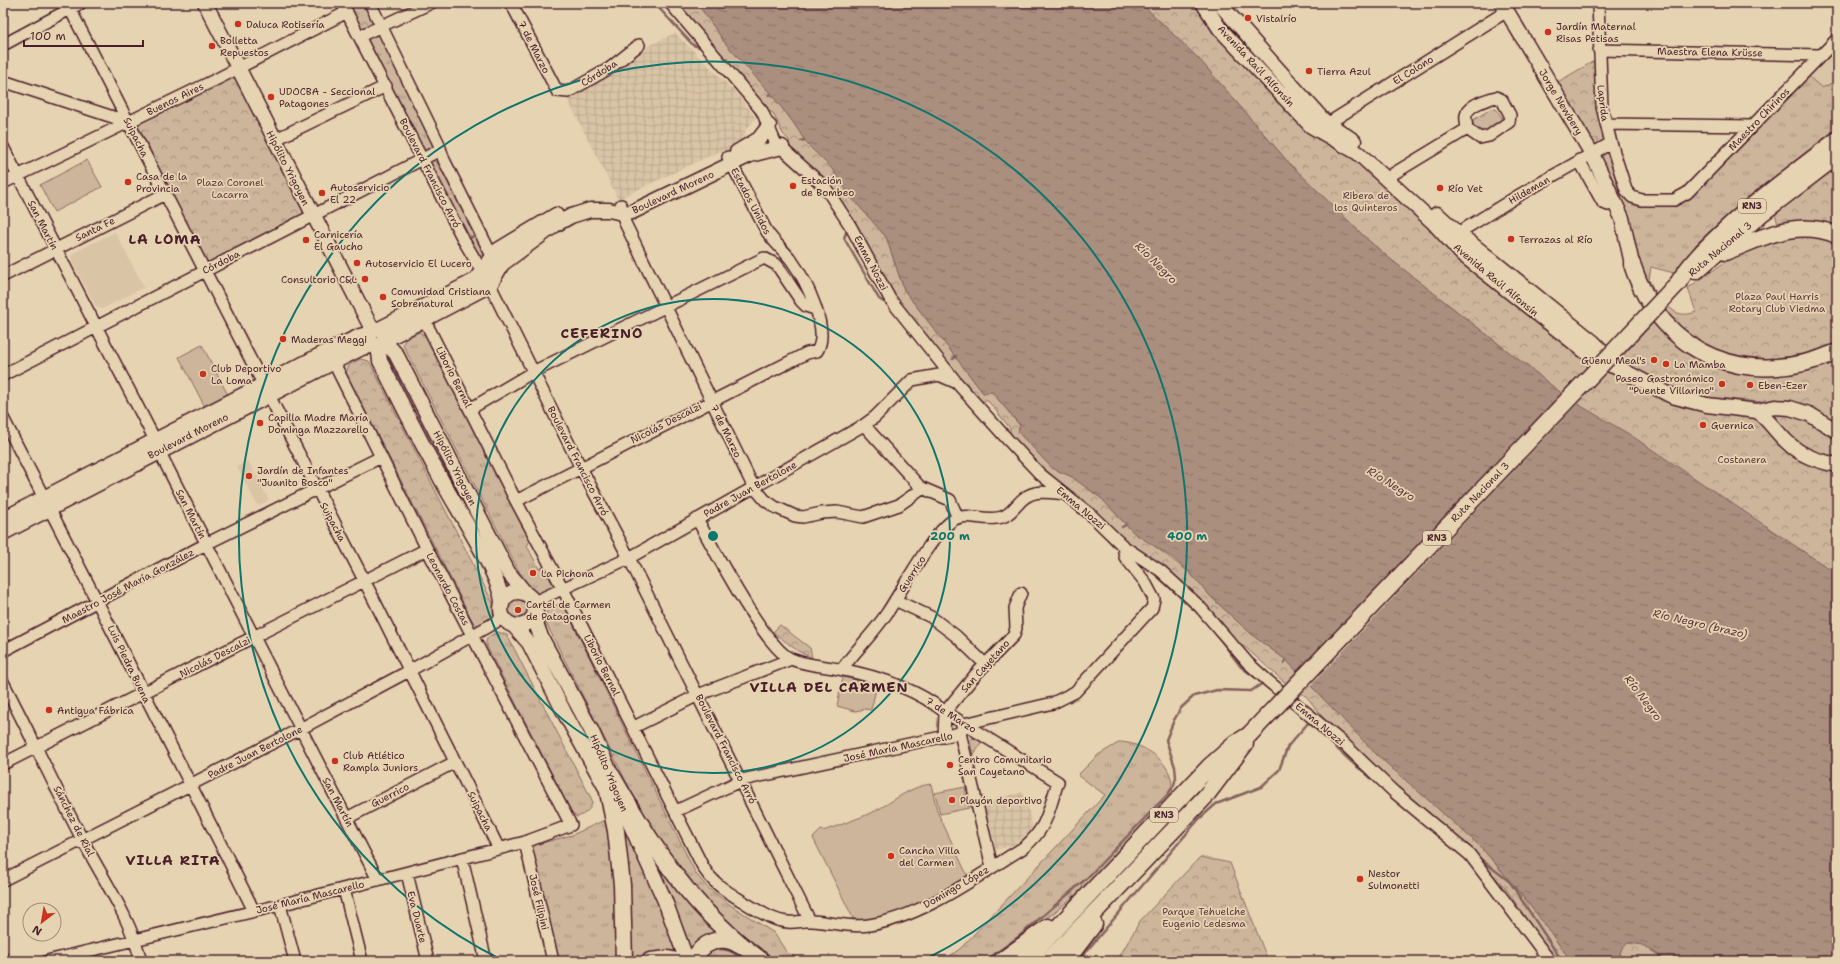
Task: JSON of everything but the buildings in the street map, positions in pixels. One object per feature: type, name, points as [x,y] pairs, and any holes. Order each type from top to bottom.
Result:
[{"type":"highway","name":"Ruta Nacional 3","points":[[1249,735],[1678,283],[1687,268],[1705,249],[1752,206],[1837,140]]},
{"type":"highway","name":"Ruta Nacional 3","points":[[1678,283],[1693,274],[1761,214],[1837,156]]},
{"type":"highway","points":[[1712,257],[1752,240],[1780,231],[1797,229],[1819,230],[1837,235]]},
{"type":"highway","points":[[1632,264],[1637,280],[1657,313],[1684,342],[1702,353],[1734,365],[1774,368],[1810,362],[1837,352]]},
{"type":"highway","name":"RN3","points":[[1048,961],[1205,798],[1242,748],[1249,735]]},
{"type":"highway","name":"RN3","points":[[1026,961],[1210,766],[1236,743],[1249,735]]},
{"type":"highway","points":[[612,776],[656,850],[684,888],[725,932],[758,958]]},
{"type":"highway","points":[[608,792],[616,831],[622,885],[624,961]]},
{"type":"highway","points":[[1066,961],[1088,933],[1119,886]]},
{"type":"highway","points":[[1001,961],[1083,901]]},
{"type":"highway","points":[[693,961],[705,944],[719,940],[735,943],[758,958]]},
{"type":"highway","points":[[650,961],[668,959],[676,961]]},
{"type":"main road","name":"Hipólito Yrigoyen","points":[[205,3],[239,67],[312,215],[378,338],[396,354],[508,572],[532,603],[541,637],[591,730],[612,776],[628,819]]},
{"type":"main road","name":"Avenida Raúl Alfonsín","points":[[1203,3],[1220,29],[1311,126],[1325,128]]},
{"type":"main road","name":"Avenida Raúl Alfonsín","points":[[1219,3],[1325,128],[1391,177],[1454,238],[1468,258],[1596,360],[1610,364],[1672,396],[1707,405],[1757,411],[1775,407],[1801,411],[1819,419],[1837,431]]},
{"type":"main road","name":"Jorge Newbery","points":[[1504,7],[1592,154],[1622,218],[1632,264]]},
{"type":"main road","name":"Boulevard Moreno","points":[[730,161],[759,139],[769,126]]},
{"type":"main road","name":"Boulevard Moreno","points":[[421,314],[493,279],[502,264],[571,216],[590,210],[621,209],[628,204],[730,161],[758,152],[776,150],[782,147]]},
{"type":"main road","name":"Boulevard Moreno","points":[[3,533],[47,503],[157,446],[331,357],[362,348],[421,314],[470,283],[482,272],[498,250],[566,210],[589,206],[621,209]]},
{"type":"main road","name":"Hipólito Yrigoyen","points":[[378,338],[380,361],[439,477],[494,574],[502,596],[506,616],[529,643],[564,712],[608,792],[628,819]]},
{"type":"main road","points":[[1757,411],[1767,418],[1786,442],[1799,452],[1812,459],[1837,465]]},
{"type":"main road","name":"Boulevard Moreno","points":[[3,519],[47,503]]},
{"type":"main road","points":[[516,592],[532,603],[528,624],[506,616],[507,596],[516,592]]},
{"type":"main road","points":[[628,819],[665,901],[687,961]]},
{"type":"street","points":[[3,45],[68,6],[81,3]]},
{"type":"street","name":"Boulevard Francisco Arró","points":[[370,3],[440,150],[493,256],[493,279],[533,372],[742,780],[810,921]]},
{"type":"street","points":[[360,36],[430,3]]},
{"type":"street","name":"7 de Marzo","points":[[511,3],[557,91]]},
{"type":"street","name":"Emma Nozzi","points":[[670,3],[762,111],[775,142],[825,187],[851,226],[890,299],[957,383],[1040,474],[1090,514],[1123,546],[1161,571],[1205,612],[1248,663],[1268,682],[1343,743],[1394,792],[1470,855],[1550,961]]},
{"type":"street","name":"Laprida","points":[[1598,3],[1602,107],[1611,143],[1626,190],[1632,197]]},
{"type":"street","name":"Suipacha","points":[[68,6],[364,580],[499,849]]},
{"type":"street","name":"El Colono","points":[[1325,128],[1504,7]]},
{"type":"street","name":"Buenos Aires","points":[[3,183],[239,67],[345,8]]},
{"type":"street","name":"Boulevard Francisco Arró","points":[[345,8],[482,272],[493,279]]},
{"type":"street","name":"Maestro Chirinos","points":[[1632,197],[1642,200],[1674,200],[1680,198],[1837,39]]},
{"type":"street","name":"Córdoba","points":[[557,91],[568,92],[610,68],[639,45]]},
{"type":"street","name":"Maestra Elena Krüsse","points":[[1599,50],[1821,55]]},
{"type":"street","points":[[3,81],[128,122]]},
{"type":"street","points":[[274,140],[386,86]]},
{"type":"street","points":[[1606,124],[1752,126]]},
{"type":"street","points":[[1391,177],[1467,129]]},
{"type":"street","name":"Hildeman","points":[[1454,238],[1580,160],[1611,143]]},
{"type":"street","name":"San Martín","points":[[3,147],[378,880]]},
{"type":"street","name":"Córdoba","points":[[3,374],[440,150]]},
{"type":"street","points":[[1580,160],[1603,203],[1608,205],[1616,203]]},
{"type":"street","name":"Estados Unidos","points":[[730,161],[771,239],[792,261],[800,274],[815,309],[820,328],[821,344],[817,351]]},
{"type":"street","name":"Santa Fe","points":[[3,276],[55,248],[165,194]]},
{"type":"street","name":"7 de Marzo","points":[[621,209],[665,307],[753,486],[765,500],[775,507],[803,518],[822,513],[837,512],[863,517],[899,506],[922,489]]},
{"type":"street","points":[[470,409],[533,372],[764,258],[777,265],[800,301],[806,306],[815,309]]},
{"type":"street","name":"Liborio Bernal","points":[[421,314],[634,727],[708,876],[714,883],[763,914],[777,920],[788,922],[810,921]]},
{"type":"street","name":"Nicolás Descalzi","points":[[516,500],[580,466],[807,353],[817,351]]},
{"type":"street","name":"Leonardo Costas","points":[[331,357],[427,549],[571,825]]},
{"type":"street","name":"Padre Juan Bertolone","points":[[532,603],[629,558],[753,486],[864,425],[875,417],[912,380],[939,376],[957,383]]},
{"type":"street","name":"Luis Piedra Buena","points":[[3,418],[98,601],[254,911]]},
{"type":"street","points":[[864,425],[922,489],[943,495],[950,500],[958,518],[1001,518],[1009,513],[1023,498],[1031,493],[1040,491],[1065,494]]},
{"type":"street","name":"Maestro José María González","points":[[3,650],[206,544],[381,457]]},
{"type":"street","name":"Guerrico","points":[[842,669],[858,647],[887,614],[940,532],[948,524],[958,518]]},
{"type":"street","points":[[634,727],[698,695],[791,659],[774,644],[748,607],[697,519]]},
{"type":"street","name":"José María Mascarello","points":[[676,811],[742,780],[944,737],[962,728],[1065,699],[1076,692],[1152,608],[1154,599],[1145,582],[1125,557],[1123,546]]},
{"type":"street","name":"Nicolás Descalzi","points":[[3,764],[427,549]]},
{"type":"street","name":"San Cayetano","points":[[945,712],[986,664],[1014,635],[1016,628],[1015,608],[1021,593]]},
{"type":"street","points":[[895,600],[931,617],[956,636],[986,664]]},
{"type":"street","name":"Padre Juan Bertolone","points":[[3,880],[82,838],[300,729],[409,672],[506,616]]},
{"type":"street","name":"7 de Marzo","points":[[791,659],[862,674],[909,690],[936,705],[962,728],[1058,782]]},
{"type":"street","name":"Sánchez de Rial","points":[[3,682],[38,747],[82,838],[136,938],[141,961]]},
{"type":"street","points":[[944,737],[945,712]]},
{"type":"street","points":[[962,728],[992,867]]},
{"type":"street","name":"Guerrico","points":[[347,818],[455,762]]},
{"type":"street","name":"Domingo López","points":[[810,921],[854,926],[868,925],[885,922],[932,903],[992,867],[1036,838],[1043,828],[1058,782]]},
{"type":"street","name":"José María Mascarello","points":[[47,961],[136,938],[280,905],[407,873],[525,842],[571,825]]},
{"type":"street","name":"José Filipini","points":[[525,842],[553,961]]},
{"type":"street","points":[[462,858],[486,961]]},
{"type":"street","name":"Eva Duarte","points":[[407,873],[428,961]]},
{"type":"street","points":[[344,889],[362,961]]},
{"type":"street","points":[[280,905],[295,961]]},
{"type":"shaded area","points":[[675,33],[737,94],[756,118],[745,131],[746,138],[729,152],[718,152],[618,199],[562,88]]},
{"type":"shaded area","points":[[1837,47],[1837,80],[1822,89],[1809,77]]},
{"type":"shaded area","points":[[115,232],[144,287],[102,309],[96,307],[71,259],[73,253]]},
{"type":"shaded area","name":"Jardín de Infantes \"Juanito Bosco\"","points":[[248,461],[269,500],[258,506],[237,467]]},
{"type":"shaded area","points":[[1023,792],[1033,827],[1016,844],[996,850],[983,803]]},
{"type":"green space","points":[[348,3],[366,3],[374,22],[371,26],[362,28],[358,24]]},
{"type":"green space","points":[[674,3],[697,3],[726,44],[770,93],[793,122],[807,144],[832,169],[851,197],[886,237],[904,290],[983,393],[992,392],[1020,426],[1018,432],[1052,468],[1072,477],[1102,499],[1126,525],[1189,572],[1212,598],[1238,622],[1256,638],[1286,660],[1378,755],[1480,846],[1531,906],[1571,961],[1555,961],[1504,886],[1435,821],[1343,743],[1307,697],[1282,680],[1245,647],[1236,645],[1122,541],[1042,471],[1010,437],[1010,428],[988,401],[980,402],[893,297],[853,223],[790,151],[789,140],[783,134],[773,113],[764,108]]},
{"type":"green space","name":"Costanera","points":[[1144,3],[1197,3],[1216,31],[1356,157],[1599,367],[1663,401],[1684,408],[1757,419],[1837,469],[1837,574],[1569,399],[1389,258],[1368,240],[1289,163],[1200,60],[1147,9]]},
{"type":"green space","points":[[378,34],[381,35],[435,144],[432,149],[427,151],[421,149],[368,44],[369,38]]},
{"type":"green space","points":[[1594,61],[1597,106],[1605,140],[1603,144],[1596,146],[1556,83]]},
{"type":"green space","name":"Plaza Coronel Lacarra","points":[[229,77],[234,77],[239,80],[303,208],[303,214],[300,219],[207,264],[137,124],[139,121]]},
{"type":"green space","points":[[1809,77],[1822,88],[1837,80],[1837,128],[1744,200],[1698,242],[1674,273],[1651,267],[1649,280],[1656,294],[1653,296],[1648,289],[1599,155],[1605,151],[1610,154],[1622,195],[1630,203],[1642,206],[1681,204]]},
{"type":"green space","points":[[1492,108],[1497,110],[1503,120],[1483,135],[1477,133],[1472,121]]},
{"type":"green space","points":[[87,160],[102,187],[54,212],[40,185]]},
{"type":"green space","points":[[432,160],[438,163],[484,254],[482,258],[479,258],[430,166]]},
{"type":"green space","points":[[1837,166],[1837,230],[1778,225],[1775,213]]},
{"type":"green space","name":"Plaza Paul Harris Rotary Club Viedma","points":[[1799,233],[1837,240],[1837,348],[1794,360],[1740,360],[1704,347],[1665,311],[1669,307],[1675,312],[1681,314],[1696,312],[1688,288],[1738,253]]},
{"type":"green space","points":[[1654,322],[1716,365],[1837,358],[1837,427],[1781,404],[1707,397],[1674,387],[1619,360]]},
{"type":"green space","points":[[419,332],[426,336],[531,539],[527,546],[539,569],[544,566],[552,583],[552,588],[535,597],[531,595],[403,345],[405,339]]},
{"type":"green space","name":"Club Deportivo La Loma","points":[[202,345],[228,395],[205,407],[179,357]]},
{"type":"green space","points":[[392,357],[511,589],[506,591],[387,360]]},
{"type":"green space","points":[[360,359],[369,361],[495,607],[495,617],[480,628],[473,622],[346,373],[349,365]]},
{"type":"green space","points":[[1780,411],[1802,414],[1837,437],[1837,461],[1805,451],[1775,421],[1776,415]]},
{"type":"green space","points":[[518,597],[523,598],[529,604],[529,614],[523,620],[518,621],[513,620],[507,614],[506,609],[507,604],[513,598]]},
{"type":"green space","points":[[555,605],[560,605],[566,610],[696,874],[708,888],[732,906],[774,933],[787,953],[803,961],[770,961],[767,959],[747,944],[675,870],[629,787],[545,621],[547,612]]},
{"type":"green space","points":[[780,625],[810,648],[812,658],[798,651],[773,632]]},
{"type":"green space","points":[[498,632],[507,635],[592,800],[590,808],[580,816],[577,817],[572,813],[486,645],[486,640],[491,635]]},
{"type":"green space","points":[[843,677],[877,685],[871,710],[865,709],[855,711],[837,706]]},
{"type":"green space","points":[[980,737],[983,739],[973,756],[970,741],[971,739]]},
{"type":"green space","points":[[1120,742],[1144,748],[1158,758],[1168,770],[1171,778],[1173,794],[1090,883],[1027,935],[991,961],[943,961],[961,948],[1105,795],[1078,775],[1098,755]]},
{"type":"green space","points":[[931,784],[937,811],[968,877],[928,899],[897,913],[882,918],[854,920],[813,838],[821,830],[823,831],[862,817],[909,791],[923,785]]},
{"type":"green space","name":"Playón deportivo","points":[[965,787],[969,808],[940,814],[935,793]]},
{"type":"green space","points":[[607,819],[616,876],[619,961],[559,961],[531,846],[572,835]]},
{"type":"green space","points":[[622,826],[640,856],[679,956],[628,961]]},
{"type":"green space","points":[[644,840],[721,932],[693,950],[690,949]]},
{"type":"green space","name":"Parque Tehuelche Eugenio Ledesma","points":[[1200,857],[1230,863],[1268,961],[1117,961],[1140,921]]},
{"type":"green space","points":[[1626,943],[1643,945],[1667,961],[1620,961],[1621,951]]},
{"type":"green space","points":[[726,944],[754,961],[696,961],[700,954]]},
{"type":"water","points":[[697,3],[1144,3],[1147,9],[1200,60],[1289,163],[1368,240],[1389,258],[1569,399],[1629,434],[1837,574],[1837,961],[1667,961],[1652,950],[1633,942],[1624,946],[1620,953],[1620,961],[1571,961],[1531,906],[1480,846],[1377,755],[1286,660],[1256,638],[1238,622],[1212,598],[1189,572],[1173,558],[1134,533],[1102,499],[1072,477],[1052,468],[1018,432],[1020,425],[992,392],[983,393],[904,290],[886,237],[851,197],[832,169],[807,144],[793,122],[770,93],[726,44]]},
{"type":"pier","points":[[1563,391],[1579,402],[1310,686],[1296,672]]},
{"type":"waterway","points":[[659,3],[658,7],[693,45],[703,48]]},
{"type":"waterway","points":[[754,110],[760,120],[760,128]]},
{"type":"waterway","points":[[846,228],[847,230],[844,238],[879,299],[887,304]]},
{"type":"waterway","points":[[466,240],[478,234]]},
{"type":"waterway","points":[[479,261],[487,254]]},
{"type":"waterway","points":[[953,359],[956,356]]},
{"type":"waterway","points":[[1122,527],[1126,525]]},
{"type":"waterway","points":[[1102,533],[1114,546]]},
{"type":"waterway","points":[[1154,573],[1198,613]]},
{"type":"waterway","points":[[1213,630],[1241,667],[1259,680]]},
{"type":"waterway","points":[[985,961],[1017,938],[1087,878],[1168,794],[1174,785],[1176,777],[1175,767],[1166,740],[1174,720],[1181,708],[1194,696],[1217,690],[1251,691],[1263,683]]},
{"type":"waterway","points":[[1306,720],[1356,766],[1370,776]]},
{"type":"waterway","points":[[1078,961],[1199,819],[1216,804],[1261,787],[1279,770],[1288,746],[1309,722]]},
{"type":"waterway","points":[[1478,857],[1510,882],[1562,961]]},
{"type":"waterway","points":[[713,950],[727,950],[735,953],[746,961]]},
{"type":"waterway","points":[[766,954],[775,961]]},
{"type":"place","name":"Vistalrío","points":[[1248,18]]},
{"type":"place","name":"Daluca Rotisería","points":[[238,24]]},
{"type":"place","name":"Jardín Maternal Risas Petisas","points":[[1548,32]]},
{"type":"place","name":"Bolletta Repuestos","points":[[212,46]]},
{"type":"place","name":"Tierra Azul","points":[[1309,71]]},
{"type":"place","name":"UDOCBA - Seccional Patagones","points":[[271,97]]},
{"type":"place","name":"Casa de la Provincia","points":[[128,182]]},
{"type":"place","name":"Estación de Bombeo","points":[[793,186]]},
{"type":"place","name":"Río Vet","points":[[1440,188]]},
{"type":"place","name":"Autoservicio El 22","points":[[322,193]]},
{"type":"place","name":"Terrazas al Río","points":[[1511,239]]},
{"type":"place","name":"Carnicería El Gaucho","points":[[306,240]]},
{"type":"place","name":"Autoservicio El Lucero","points":[[357,263]]},
{"type":"place","name":"Consultorio C&L","points":[[365,279]]},
{"type":"place","name":"Comunidad Cristiana Sobrenatural","points":[[383,297]]},
{"type":"place","name":"Maderas Meggi","points":[[283,339]]},
{"type":"place","name":"Güenu Meal's","points":[[1654,360]]},
{"type":"place","name":"La Mamba","points":[[1666,364]]},
{"type":"place","name":"Club Deportivo La Loma","points":[[203,374]]},
{"type":"place","name":"Paseo Gastronómico \"Puente Villarino\"","points":[[1722,384]]},
{"type":"place","name":"Eben-Ezer","points":[[1750,385]]},
{"type":"place","name":"Capilla Madre María Dominga Mazzarello","points":[[260,423]]},
{"type":"place","name":"Guernica","points":[[1703,425]]},
{"type":"place","name":"Jardín de Infantes \"Juanito Bosco\"","points":[[249,476]]},
{"type":"place","name":"La Pichona","points":[[533,573]]},
{"type":"place","name":"Cartel de Carmen de Patagones","points":[[518,610]]},
{"type":"place","name":"Antigua Fábrica","points":[[49,710]]},
{"type":"place","name":"Club Atlético Rampla Juniors","points":[[335,761]]},
{"type":"place","name":"Centro Comunitario San Cayetano","points":[[950,765]]},
{"type":"place","name":"Playón deportivo","points":[[952,800]]},
{"type":"place","name":"Cancha Villa del Carmen","points":[[891,856]]},
{"type":"place","name":"Nestor Sulmonetti","points":[[1360,879]]},
{"type":"district","name":"LA LOMA","points":[[165,239]]},
{"type":"district","name":"CEFERINO","points":[[602,333]]},
{"type":"district","name":"VILLA DEL CARMEN","points":[[829,687]]},
{"type":"district","name":"VILLA RITA","points":[[173,860]]},
{"type":"park label","name":"Ribera de los Quinteros","points":[[1366,200]]},
{"type":"water label","name":"Río Negro","points":[[1156,263]]},
{"type":"water label","name":"Río Negro","points":[[1391,484]]},
{"type":"water label","name":"Río Negro (brazo)","points":[[1700,624]]},
{"type":"water label","name":"Río Negro","points":[[1643,698]]}]
